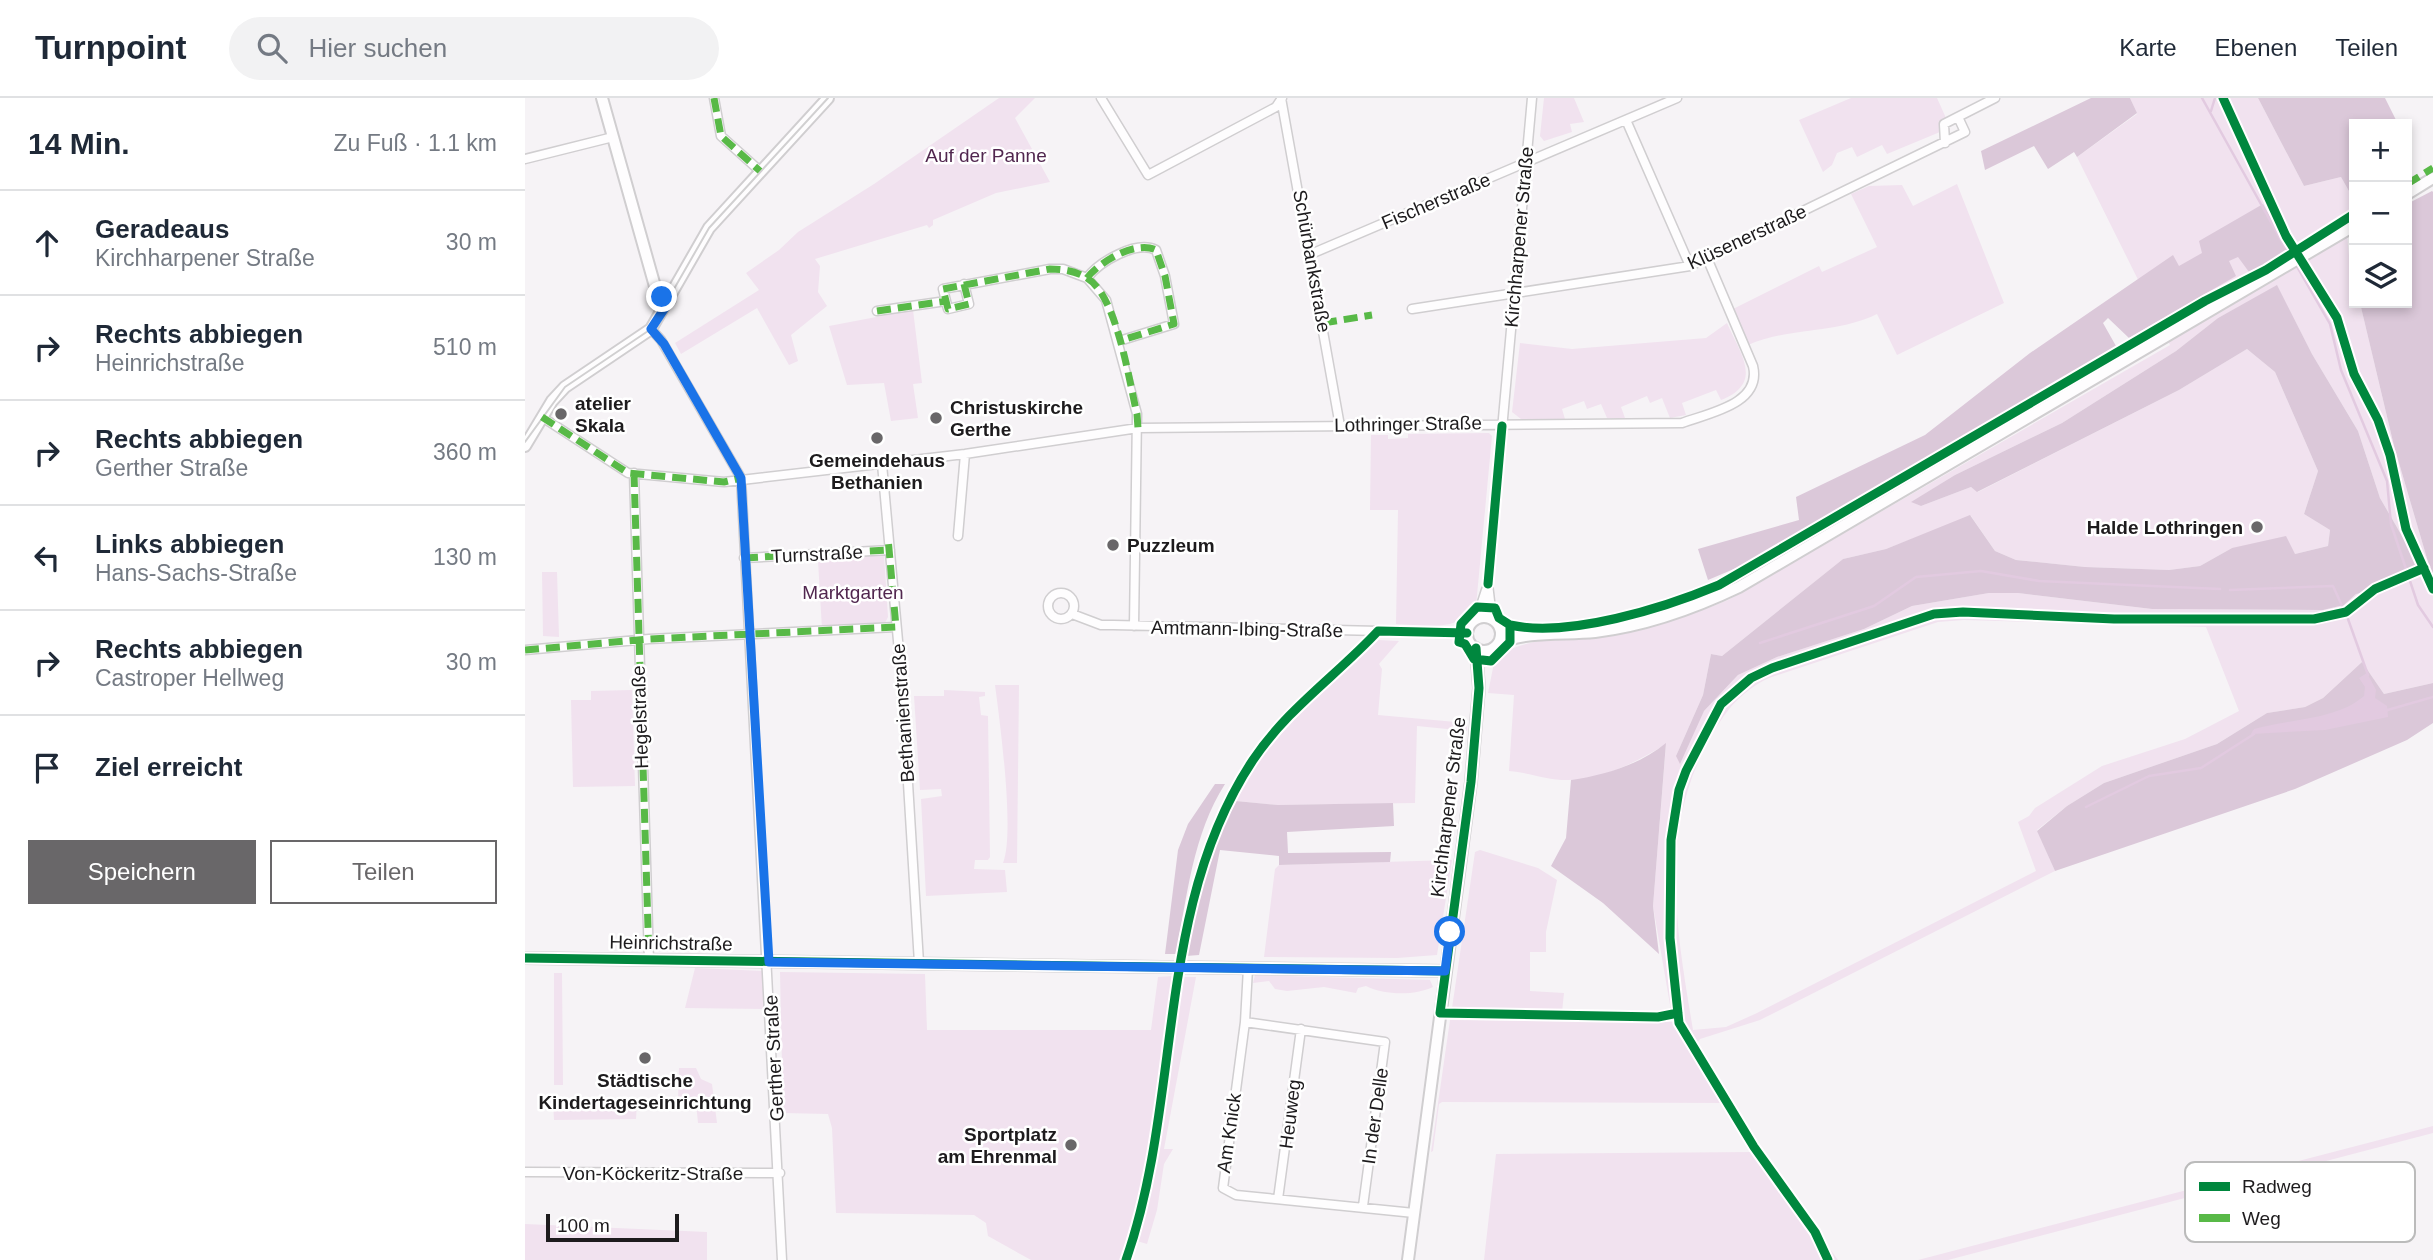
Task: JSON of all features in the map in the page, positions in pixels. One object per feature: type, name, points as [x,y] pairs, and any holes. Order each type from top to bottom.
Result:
[{"type":"street","points":[[603,98],[656,290],[670,300]]},
{"type":"street","points":[[714,98],[712,104],[721,136],[760,171]]},
{"type":"street","points":[[525,446],[529,434],[565,387],[651,329],[709,228],[828,98]]},
{"type":"street","points":[[1101,98],[1148,175],[1276,107],[1282,98]]},
{"type":"street","name":"Schürbankstraße","points":[[1282,98],[1340,426]]},
{"type":"street","name":"Kirchharpener Straße","points":[[1477,618],[1488,584],[1532,98]]},
{"type":"street","name":"Fischerstraße","points":[[1311,254],[1677,98]]},
{"type":"street","points":[[1958,117],[1965,132],[1945,143],[1944,124],[1995,98]]},
{"type":"street","points":[[1626,120],[1690,266]]},
{"type":"street","points":[[525,159],[613,137]]},
{"type":"street","name":"Klüsenerstraße","points":[[1412,309],[1690,266],[1945,143]]},
{"type":"street","points":[[2412,191],[2433,178]]},
{"type":"street","points":[[1542,635],[1510,630],[1495,621],[1477,618],[1467,633],[1476,648],[1496,646],[1516,637],[1590,632],[1644,623],[1688,610],[1730,592],[2349,229]]},
{"type":"street","points":[[1087,278],[1096,266],[1142,247],[1156,250],[1170,296],[1174,324],[1119,341]]},
{"type":"street","name":"Lothringer Straße","points":[[542,417],[623,471],[724,482],[965,454],[1138,428],[1489,423],[1502,426],[1682,424],[1744,398],[1752,388],[1753,366],[1707,258]]},
{"type":"street","points":[[964,285],[969,304],[948,309],[943,289],[964,285],[1050,269],[1063,269],[1087,278],[1106,300],[1119,341],[1138,428],[1134,626]]},
{"type":"street","points":[[877,311],[946,301]]},
{"type":"street","points":[[651,329],[664,344],[741,478]]},
{"type":"street","points":[[958,536],[965,454]]},
{"type":"street","name":"Bethanienstraße","points":[[882,464],[919,963]]},
{"type":"street","name":"Hegelstraße","points":[[634,473],[649,960]]},
{"type":"street","name":"Gerther Straße","points":[[741,478],[769,962],[782,1260]]},
{"type":"street","name":"Turnstraße","points":[[744,558],[890,550]]},
{"type":"street","name":"Kirchharpener Straße","points":[[1488,584],[1495,621]]},
{"type":"street","name":"Amtmann-Ibing-Straße","points":[[1072,614],[1101,625],[1467,633]]},
{"type":"street","points":[[1495,621],[1501,634],[1496,646]]},
{"type":"street","points":[[525,650],[638,640],[896,627]]},
{"type":"street","name":"Kirchharpener Straße","points":[[1479,688],[1496,646]]},
{"type":"street","name":"Kirchharpener Straße","points":[[1408,1260],[1464,841],[1479,688],[1476,648]]},
{"type":"street","name":"Heinrichstraße","points":[[525,958],[1445,971]]},
{"type":"street","name":"Am Knick","points":[[1248,968],[1245,1022],[1222,1186],[1236,1195],[1414,1213]]},
{"type":"street","name":"In der Delle","points":[[1245,1022],[1385,1042],[1363,1206]]},
{"type":"street","name":"Heuweg","points":[[1278,1199],[1301,1029]]},
{"type":"street","name":"Von-Köckeritz-Straße","points":[[525,1172],[780,1173]]},
{"type":"green space","name":"Auf der Panne","points":[[999,98],[1035,98],[1015,118],[1050,182],[996,193],[933,220],[933,225],[929,228],[927,225],[815,259],[820,266],[818,292],[827,306],[791,335],[798,361],[789,365],[757,308],[681,354],[675,343],[759,290],[746,273],[779,250],[798,232],[874,184]]},
{"type":"green space","points":[[1544,98],[1574,98],[1584,122],[1570,124],[1572,132],[1544,141],[1540,136]]},
{"type":"green space","points":[[1851,98],[1937,98],[1946,118],[1940,120],[1940,132],[1887,154],[1882,145],[1857,157],[1852,147],[1837,153],[1832,165],[1823,172],[1799,120]]},
{"type":"green space","points":[[2130,98],[2258,98],[2304,186],[2341,177],[2349,191],[2349,308],[2361,308],[2394,446],[2433,579],[2433,683],[2384,694],[2362,662],[2323,698],[2305,707],[2267,713],[2217,744],[2104,783],[2067,806],[2037,830],[2055,871],[1760,1020],[1700,1039],[1696,1044],[1771,1168],[1838,1260],[1484,1260],[1496,1154],[1753,1152],[1725,1103],[1442,1102],[1439,1104],[1431,1152],[1450,1020],[1673,1022],[1653,906],[1666,744],[1620,768],[1594,777],[1553,779],[1509,771],[1514,695],[1488,693],[1495,658],[1508,650],[1537,641],[1601,636],[1644,628],[1687,616],[1728,600],[2170,345],[2164,333],[2147,343],[2145,339],[2162,328],[2077,157],[2137,114]],"holes":[[[2277,286],[2312,354],[2358,431],[2380,498],[2420,567],[2377,590],[2356,594],[2344,605],[2323,610],[2152,609],[2018,593],[1989,593],[1912,606],[1864,629],[1777,657],[1738,675],[1704,711],[1676,756],[1703,695],[1711,654],[1722,656],[1843,559],[1886,549],[1971,516],[1995,551],[2016,560],[2085,567],[2169,570],[2200,566],[2232,548],[2295,554],[2328,546],[2330,530],[2304,514],[2318,471],[2275,372],[2247,349],[2179,390],[1978,492],[1971,487],[1921,506],[1912,502],[1955,475],[2062,423],[2176,351],[2218,318]],[[1964,620],[2206,627],[2239,711],[2185,739],[2102,766],[2035,808],[2029,816],[2018,822],[2036,871],[1757,1013],[1726,1027],[1693,1030],[1682,957],[1676,884],[1682,812],[1692,777],[1708,742],[1740,697],[1769,678],[1938,622]]]},
{"type":"green space","points":[[1957,184],[2004,303],[1897,355],[1877,314],[1846,325],[1780,335],[1748,345],[1733,309],[1819,266],[1822,272],[1877,247],[1851,194],[1869,186],[1902,185],[1913,206]]},
{"type":"green space","points":[[913,310],[922,383],[913,384],[918,418],[891,421],[884,383],[847,385],[829,326]]},
{"type":"green space","points":[[1727,323],[1743,357],[1745,377],[1742,385],[1721,400],[1716,390],[1682,403],[1686,415],[1670,418],[1662,398],[1650,403],[1647,396],[1621,407],[1625,418],[1607,418],[1601,404],[1587,409],[1584,401],[1562,409],[1565,419],[1521,419],[1512,412],[1520,343],[1572,349],[1706,338]]},
{"type":"green space","points":[[2104,363],[2106,366],[1739,582],[1672,609],[1601,626],[1600,623],[1671,607],[1722,587]]},
{"type":"green space","points":[[1489,433],[1492,436],[1476,606],[1469,615],[1450,624],[1396,624],[1398,510],[1370,510],[1371,435],[1388,435],[1388,439],[1408,438],[1408,434]]},
{"type":"green space","name":"Marktgarten","points":[[884,555],[888,617],[884,625],[822,629],[818,561]]},
{"type":"green space","points":[[542,572],[557,572],[559,637],[543,636]]},
{"type":"green space","points":[[1378,640],[1399,641],[1379,664],[1382,669],[1378,715],[1467,723],[1467,731],[1417,726],[1415,803],[1278,805],[1236,801],[1265,750],[1297,714]]},
{"type":"green space","points":[[995,685],[1019,685],[1017,863],[1003,863],[1008,828],[1007,804]]},
{"type":"green space","points":[[632,690],[635,786],[573,787],[571,700],[591,700],[591,691]]},
{"type":"green space","points":[[944,690],[985,692],[985,696],[979,697],[981,715],[988,716],[990,857],[988,860],[975,860],[974,869],[1005,870],[1007,892],[926,896],[921,799],[942,796],[941,789],[920,790],[914,696],[944,696]]},
{"type":"green space","points":[[1480,850],[1538,868],[1557,880],[1546,932],[1546,952],[1530,952],[1530,991],[1564,993],[1562,1012],[1455,1011],[1452,1008],[1475,852]]},
{"type":"green space","points":[[1452,860],[1437,955],[1397,958],[1264,957],[1275,869],[1279,865]]},
{"type":"green space","points":[[695,968],[766,971],[766,1009],[685,1008]]},
{"type":"green space","points":[[780,972],[925,974],[927,1030],[1151,1030],[1158,977],[1173,976],[1145,1173],[1120,1260],[1031,1260],[988,1236],[986,1223],[974,1215],[836,1213],[832,1128],[828,1114],[783,1113]]},
{"type":"green space","points":[[554,973],[562,973],[563,1085],[554,1085]]},
{"type":"green space","points":[[1255,975],[1430,980],[1433,987],[1408,993],[1381,991],[1366,986],[1358,988],[1356,993],[1324,987],[1287,991],[1275,989],[1269,981],[1253,983]]},
{"type":"green space","points":[[1181,977],[1196,977],[1164,1149],[1173,1149],[1164,1164],[1157,1210],[1147,1244],[1137,1241],[1148,1200]]},
{"type":"green space","points":[[679,1068],[696,1068],[701,1079],[712,1084],[717,1123],[698,1123],[696,1103],[637,1103],[636,1119],[554,1120],[553,1101],[678,1101]]},
{"type":"green space","points":[[2433,1126],[2433,1133],[2322,1162],[2295,1162]]},
{"type":"green space","points":[[2185,1191],[2185,1198],[1948,1260],[1918,1260]]},
{"type":"green space","points":[[525,1224],[707,1232],[707,1260],[525,1260]]},
{"type":"shaded area","points":[[2091,98],[2130,98],[2137,113],[2077,157],[2074,152],[2048,169],[2034,146],[1985,170],[1981,151]]},
{"type":"shaded area","points":[[2258,98],[2385,98],[2396,119],[2349,119],[2349,191],[2341,177],[2304,186]]},
{"type":"shaded area","points":[[2433,192],[2433,579],[2394,446],[2361,308],[2412,308],[2412,201]]},
{"type":"shaded area","points":[[2263,204],[2289,251],[2249,272],[2238,257],[2229,261],[2236,276],[2129,338],[2108,318],[2103,323],[2116,346],[1755,560],[1708,580],[1698,549],[1799,520],[1796,497],[1925,435],[2030,353],[2173,255],[2179,266],[2202,253],[2199,241]]},
{"type":"shaded area","points":[[2277,285],[2312,354],[2358,431],[2380,498],[2420,567],[2377,590],[2356,594],[2344,605],[2323,610],[2152,609],[2018,593],[1989,593],[1912,606],[1864,629],[1777,657],[1738,675],[1704,711],[1680,764],[1676,756],[1703,695],[1711,654],[1722,656],[1843,559],[1886,549],[1970,515],[1995,551],[2016,560],[2085,567],[2169,570],[2200,566],[2232,548],[2286,536],[2295,554],[2328,546],[2330,530],[2304,514],[2318,471],[2275,372],[2247,349],[2179,390],[1977,492],[1971,487],[1921,506],[1911,502],[1955,475],[2062,423],[2176,351],[2218,318]]},
{"type":"shaded area","points":[[2362,662],[2384,694],[2433,683],[2433,723],[2407,740],[2295,789],[2055,871],[2037,831],[2067,806],[2104,783],[2217,744],[2267,713],[2305,707],[2323,698]]},
{"type":"shaded area","points":[[2367,673],[2376,690],[2375,698],[2387,706],[2388,717],[2325,730],[2251,734],[2254,729],[2312,718],[2353,704],[2364,696],[2365,687],[2359,678]]},
{"type":"shaded area","points":[[1666,743],[1653,906],[1659,954],[1603,903],[1551,866],[1566,838],[1571,780],[1621,768],[1656,751]]},
{"type":"shaded area","points":[[1215,784],[1225,784],[1214,803],[1198,844],[1176,954],[1165,954],[1178,850],[1188,824]]},
{"type":"shaded area","points":[[1236,801],[1278,805],[1393,803],[1394,826],[1287,832],[1288,853],[1391,852],[1390,862],[1279,865],[1279,856],[1220,850],[1199,955],[1186,956],[1205,876],[1218,838]]},
{"type":"waterway","points":[[2202,98],[2292,260]]},
{"type":"waterway","points":[[2211,111],[2215,98]]},
{"type":"waterway","points":[[2296,265],[2330,324],[2341,370],[2387,481],[2391,524],[2418,605],[2433,627]]},
{"type":"waterway","points":[[1760,643],[1874,606],[1916,577],[1981,571],[2039,581],[2220,589]]},
{"type":"waterway","points":[[2230,590],[2333,586],[2343,608]]},
{"type":"waterway","points":[[2348,619],[2368,675]]},
{"type":"waterway","points":[[2384,711],[2433,697]]},
{"type":"waterway","points":[[2086,807],[2149,776],[2201,768],[2254,734]]},
{"type":"tram line","points":[[525,442],[565,387],[651,329],[709,228],[828,98]]},
{"type":"marked path","points":[[714,98],[721,136],[760,171]]},
{"type":"marked path","points":[[2410,182],[2433,168]]},
{"type":"marked path","points":[[1087,278],[1100,265],[1119,254],[1138,248],[1156,250],[1165,276],[1174,324],[1119,341]]},
{"type":"marked path","points":[[964,284],[969,304],[948,309],[943,289],[1050,269],[1069,271],[1087,278],[1097,288],[1114,320],[1126,361],[1138,428]]},
{"type":"marked path","points":[[877,311],[946,301]]},
{"type":"marked path","points":[[1323,323],[1372,315]]},
{"type":"marked path","points":[[542,417],[628,473],[724,482],[741,478],[769,963]]},
{"type":"marked path","points":[[634,473],[649,960]]},
{"type":"marked path","points":[[525,650],[649,639],[896,627],[888,538]]},
{"type":"marked path","points":[[744,558],[890,550]]},
{"type":"cycle path","points":[[2223,98],[2286,236],[2337,318],[2354,374],[2378,420],[2390,455],[2406,529],[2433,589]]},
{"type":"cycle path","points":[[1510,625],[1534,628],[1588,624],[1671,603],[1719,585],[2205,301],[2266,270],[2349,217]]},
{"type":"cycle path","points":[[1488,584],[1502,426]]},
{"type":"cycle path","points":[[1828,1260],[1815,1232],[1754,1147],[1679,1023],[1670,938],[1671,840],[1679,790],[1721,704],[1751,678],[1772,668],[1934,614],[1963,612],[2114,619],[2314,619],[2346,612],[2375,589],[2424,568]]},
{"type":"cycle path","points":[[1477,607],[1495,608],[1499,618],[1510,625],[1510,642],[1491,661],[1474,659],[1465,644],[1459,642],[1461,624],[1477,607]]},
{"type":"cycle path","points":[[1126,1260],[1144,1198],[1156,1134],[1184,941],[1199,878],[1221,818],[1266,742],[1297,708],[1378,631],[1467,633]]},
{"type":"cycle path","points":[[1476,648],[1479,688],[1471,782],[1440,1013],[1658,1017],[1678,1013]]},
{"type":"cycle path","points":[[525,958],[1445,971]]},
{"type":"place","name":"atelier Skala","points":[[561,414]]},
{"type":"place","name":"Christuskirche Gerthe","points":[[936,418]]},
{"type":"place","name":"Gemeindehaus Bethanien","points":[[877,438]]},
{"type":"place","name":"Halde Lothringen","points":[[2257,527]]},
{"type":"place","name":"Puzzleum","points":[[1113,545]]},
{"type":"place","name":"Städtische Kindertageseinrichtung","points":[[645,1058]]},
{"type":"place","name":"Sportplatz am Ehrenmal","points":[[1071,1145]]},
{"type":"route","points":[[662,297],[670,300],[651,329],[664,344],[741,478],[769,962],[1445,971],[1450,932]]}]
